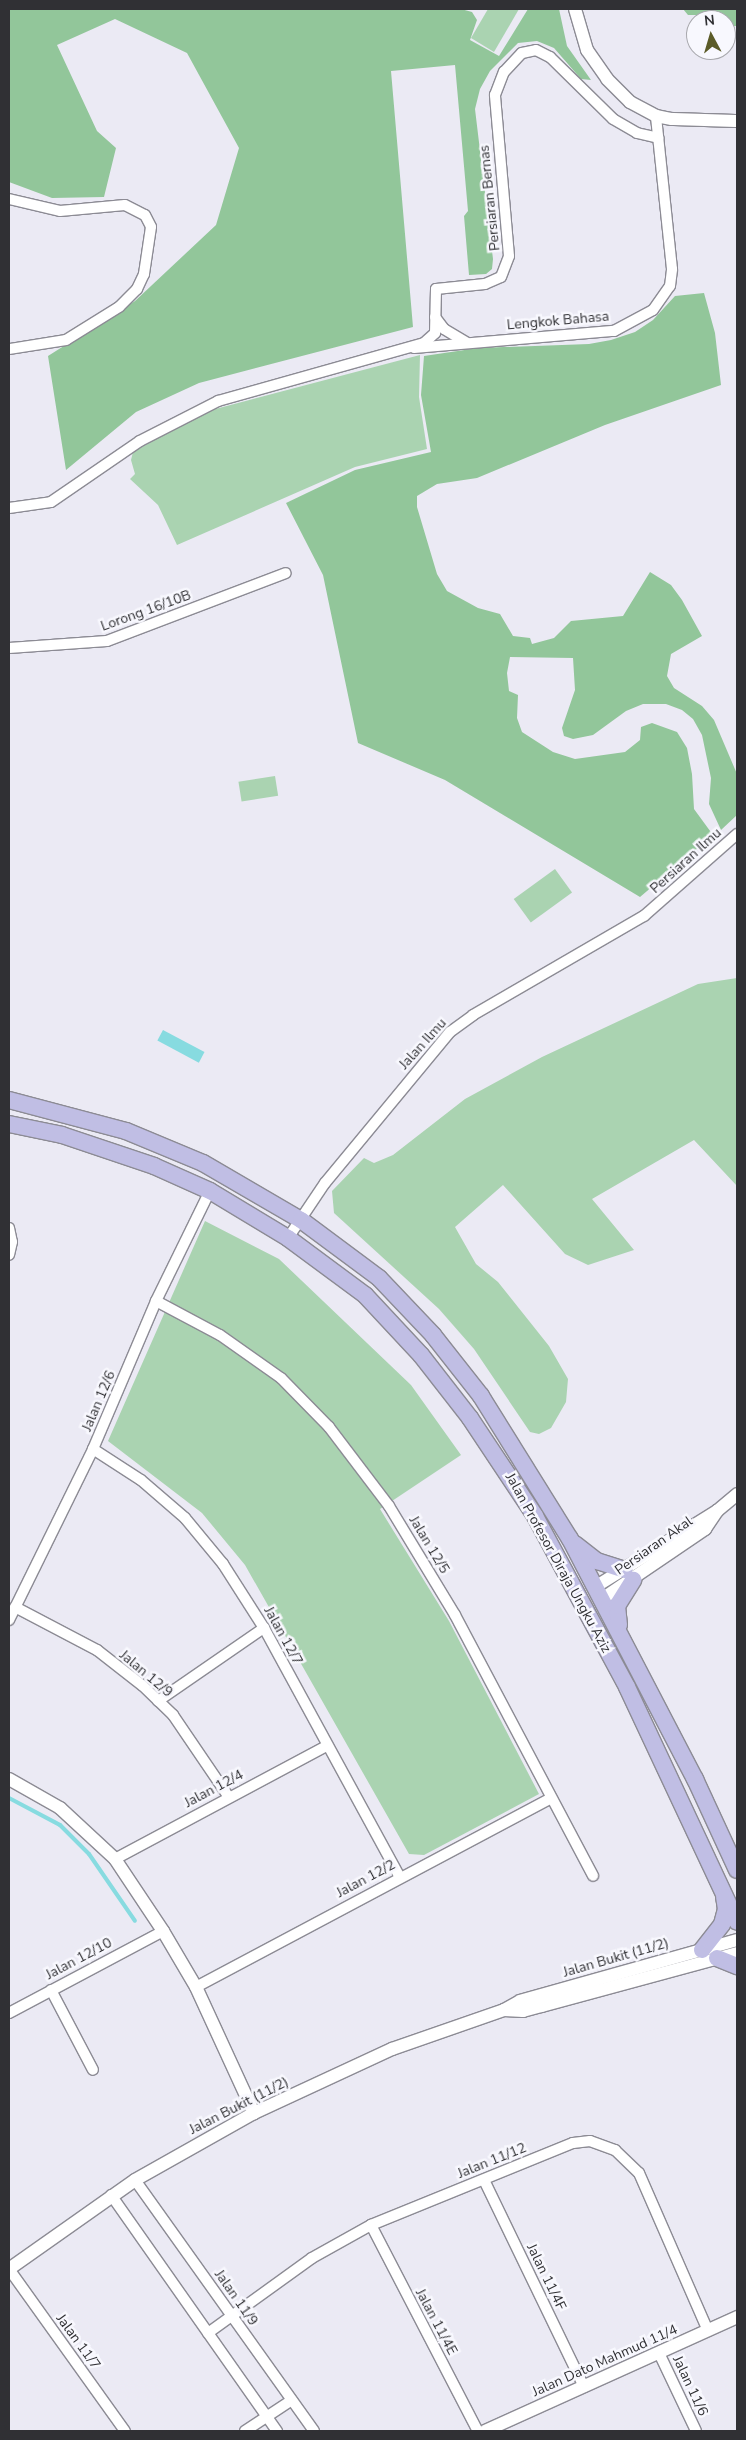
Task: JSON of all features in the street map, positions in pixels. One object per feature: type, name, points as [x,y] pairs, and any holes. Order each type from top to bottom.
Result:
[{"type":"main road","name":"Jalan Profesor Diraja Ungku Aziz","points":[[9,1100],[126,1131],[203,1163],[300,1220],[379,1278],[433,1335],[481,1396],[570,1539],[597,1594],[622,1637],[737,1870]]},
{"type":"main road","name":"Jalan Profesor Diraja Ungku Aziz","points":[[9,1124],[62,1135],[154,1166],[210,1190],[288,1238],[366,1295],[421,1355],[475,1425],[534,1516],[611,1657],[737,1922]]},
{"type":"main road","points":[[534,1516],[597,1594],[611,1657]]},
{"type":"main road","points":[[570,1539],[597,1561],[629,1575],[617,1606],[622,1637]]},
{"type":"main road","points":[[702,1950],[722,1924],[726,1909],[722,1888]]},
{"type":"main road","points":[[717,1958],[737,1966]]},
{"type":"street","points":[[575,9],[587,50],[607,79],[630,102],[656,116],[685,121],[737,121]]},
{"type":"street","name":"Persiaran Bernas","points":[[9,508],[43,505],[73,488],[140,441],[218,401],[411,348],[431,338],[435,333],[436,289],[496,281],[508,263],[494,104],[499,80],[513,58],[529,50],[542,52],[612,119],[648,138],[658,138]]},
{"type":"street","name":"Lengkok Bahasa","points":[[411,348],[426,349],[466,342],[614,331],[653,310],[670,286],[672,269],[656,116]]},
{"type":"street","points":[[9,199],[60,211],[125,205],[145,214],[151,227],[144,274],[137,289],[119,307],[66,340],[9,349]]},
{"type":"street","points":[[435,317],[444,329],[466,342]]},
{"type":"street","name":"Lorong 16/10B","points":[[9,648],[107,641],[286,573]]},
{"type":"street","name":"Persiaran Ilmu","points":[[654,908],[737,834]]},
{"type":"street","name":"Jalan Ilmu","points":[[288,1238],[331,1176],[450,1032],[473,1015],[654,908]]},
{"type":"street","name":"Jalan 12/6","points":[[9,1620],[93,1449],[156,1301],[210,1190]]},
{"type":"street","points":[[9,1228],[12,1242],[9,1254]]},
{"type":"street","name":"Jalan 12/5","points":[[156,1301],[220,1335],[281,1378],[329,1427],[389,1506],[455,1615],[593,1876]]},
{"type":"street","name":"Jalan 12/7","points":[[93,1449],[141,1480],[185,1518],[223,1564],[264,1628],[400,1877]]},
{"type":"street","name":"Persiaran Akal","points":[[597,1594],[705,1529],[716,1511],[737,1494]]},
{"type":"street","name":"Jalan 12/9","points":[[15,1607],[97,1650],[158,1701],[173,1715],[205,1759],[228,1796]]},
{"type":"street","points":[[158,1701],[264,1628]]},
{"type":"street","name":"Jalan 12/4","points":[[115,1859],[228,1796],[327,1746]]},
{"type":"street","points":[[9,1779],[60,1808],[115,1859],[163,1931],[196,1987],[254,2113]]},
{"type":"street","name":"Jalan 12/2","points":[[196,1987],[552,1798]]},
{"type":"street","name":"Jalan 12/10","points":[[9,2013],[163,1931]]},
{"type":"street","name":"Jalan Bukit (11/2)","points":[[9,2269],[111,2195],[135,2180],[254,2113],[392,2049],[504,2010],[520,2000],[737,1940]]},
{"type":"street","name":"Jalan Bukit (11/2)","points":[[504,2010],[523,2011],[737,1953]]},
{"type":"street","points":[[51,1990],[93,2070]]},
{"type":"street","name":"Jalan 11/12","points":[[208,2333],[312,2258],[371,2225],[582,2142],[599,2142],[623,2155],[639,2173],[708,2330]]},
{"type":"street","name":"Jalan 11/9","points":[[135,2180],[314,2431]]},
{"type":"street","name":"Jalan 11/4F","points":[[484,2180],[584,2387]]},
{"type":"street","points":[[111,2195],[277,2431]]},
{"type":"street","name":"Jalan 11/4E","points":[[371,2225],[478,2431]]},
{"type":"street","name":"Jalan 11/7","points":[[9,2269],[125,2431]]},
{"type":"street","name":"Jalan Dato Mahmud 11/4","points":[[485,2431],[737,2317]]},
{"type":"street","name":"Jalan 11/6","points":[[659,2353],[696,2431]]},
{"type":"street","points":[[245,2431],[292,2400]]},
{"type":"green space","points":[[9,9],[461,9],[472,12],[477,20],[470,40],[499,56],[528,9],[559,9],[567,46],[591,80],[581,79],[554,48],[537,41],[518,43],[490,71],[480,89],[475,109],[493,259],[492,269],[486,274],[469,275],[464,216],[468,211],[455,65],[391,71],[413,327],[199,383],[136,412],[66,470],[48,356],[135,301],[216,225],[239,148],[187,53],[115,19],[57,45],[97,131],[116,148],[104,197],[52,198],[9,182]]},
{"type":"green space","points":[[488,9],[519,9],[494,52],[471,38]]},
{"type":"green space","points":[[683,9],[737,9],[737,26],[736,10],[686,10],[686,13]]},
{"type":"green space","points":[[704,293],[715,333],[721,385],[605,425],[477,478],[437,484],[417,496],[417,507],[437,574],[447,591],[478,608],[500,614],[513,636],[530,638],[532,644],[554,638],[571,621],[623,616],[650,572],[671,585],[682,600],[702,636],[671,654],[667,676],[674,688],[702,706],[714,720],[737,774],[737,815],[721,830],[709,804],[711,778],[702,735],[693,719],[682,710],[666,704],[643,704],[626,711],[593,735],[573,739],[564,736],[562,728],[575,690],[573,658],[510,657],[507,673],[509,691],[518,695],[517,718],[522,732],[553,752],[575,759],[625,752],[640,740],[641,727],[652,723],[677,732],[687,748],[692,774],[694,809],[713,835],[640,897],[445,780],[358,743],[323,575],[286,503],[355,470],[431,452],[421,395],[424,356],[478,348],[589,344],[611,340],[635,332],[653,320],[675,296]]},
{"type":"green space","points":[[420,355],[419,397],[427,449],[355,467],[177,545],[158,505],[130,479],[135,474],[131,460],[133,452],[204,412]]},
{"type":"green space","points":[[275,776],[278,796],[242,802],[238,782]]},
{"type":"green space","points":[[555,869],[572,892],[531,922],[514,899]]},
{"type":"green space","points":[[737,978],[737,1186],[694,1140],[592,1199],[634,1250],[588,1265],[565,1254],[503,1185],[455,1227],[476,1264],[498,1282],[549,1346],[568,1379],[566,1402],[551,1428],[539,1434],[530,1432],[474,1349],[439,1309],[334,1213],[332,1191],[364,1158],[374,1163],[393,1155],[465,1099],[542,1057],[698,984]]},
{"type":"green space","points":[[205,1221],[279,1259],[411,1385],[461,1455],[380,1509],[449,1621],[539,1794],[424,1855],[409,1854],[245,1565],[202,1513],[108,1441]]},
{"type":"water","points":[[163,1030],[204,1052],[199,1063],[157,1041]]},
{"type":"waterway","points":[[9,1798],[60,1825],[89,1854],[135,1921]]}]
